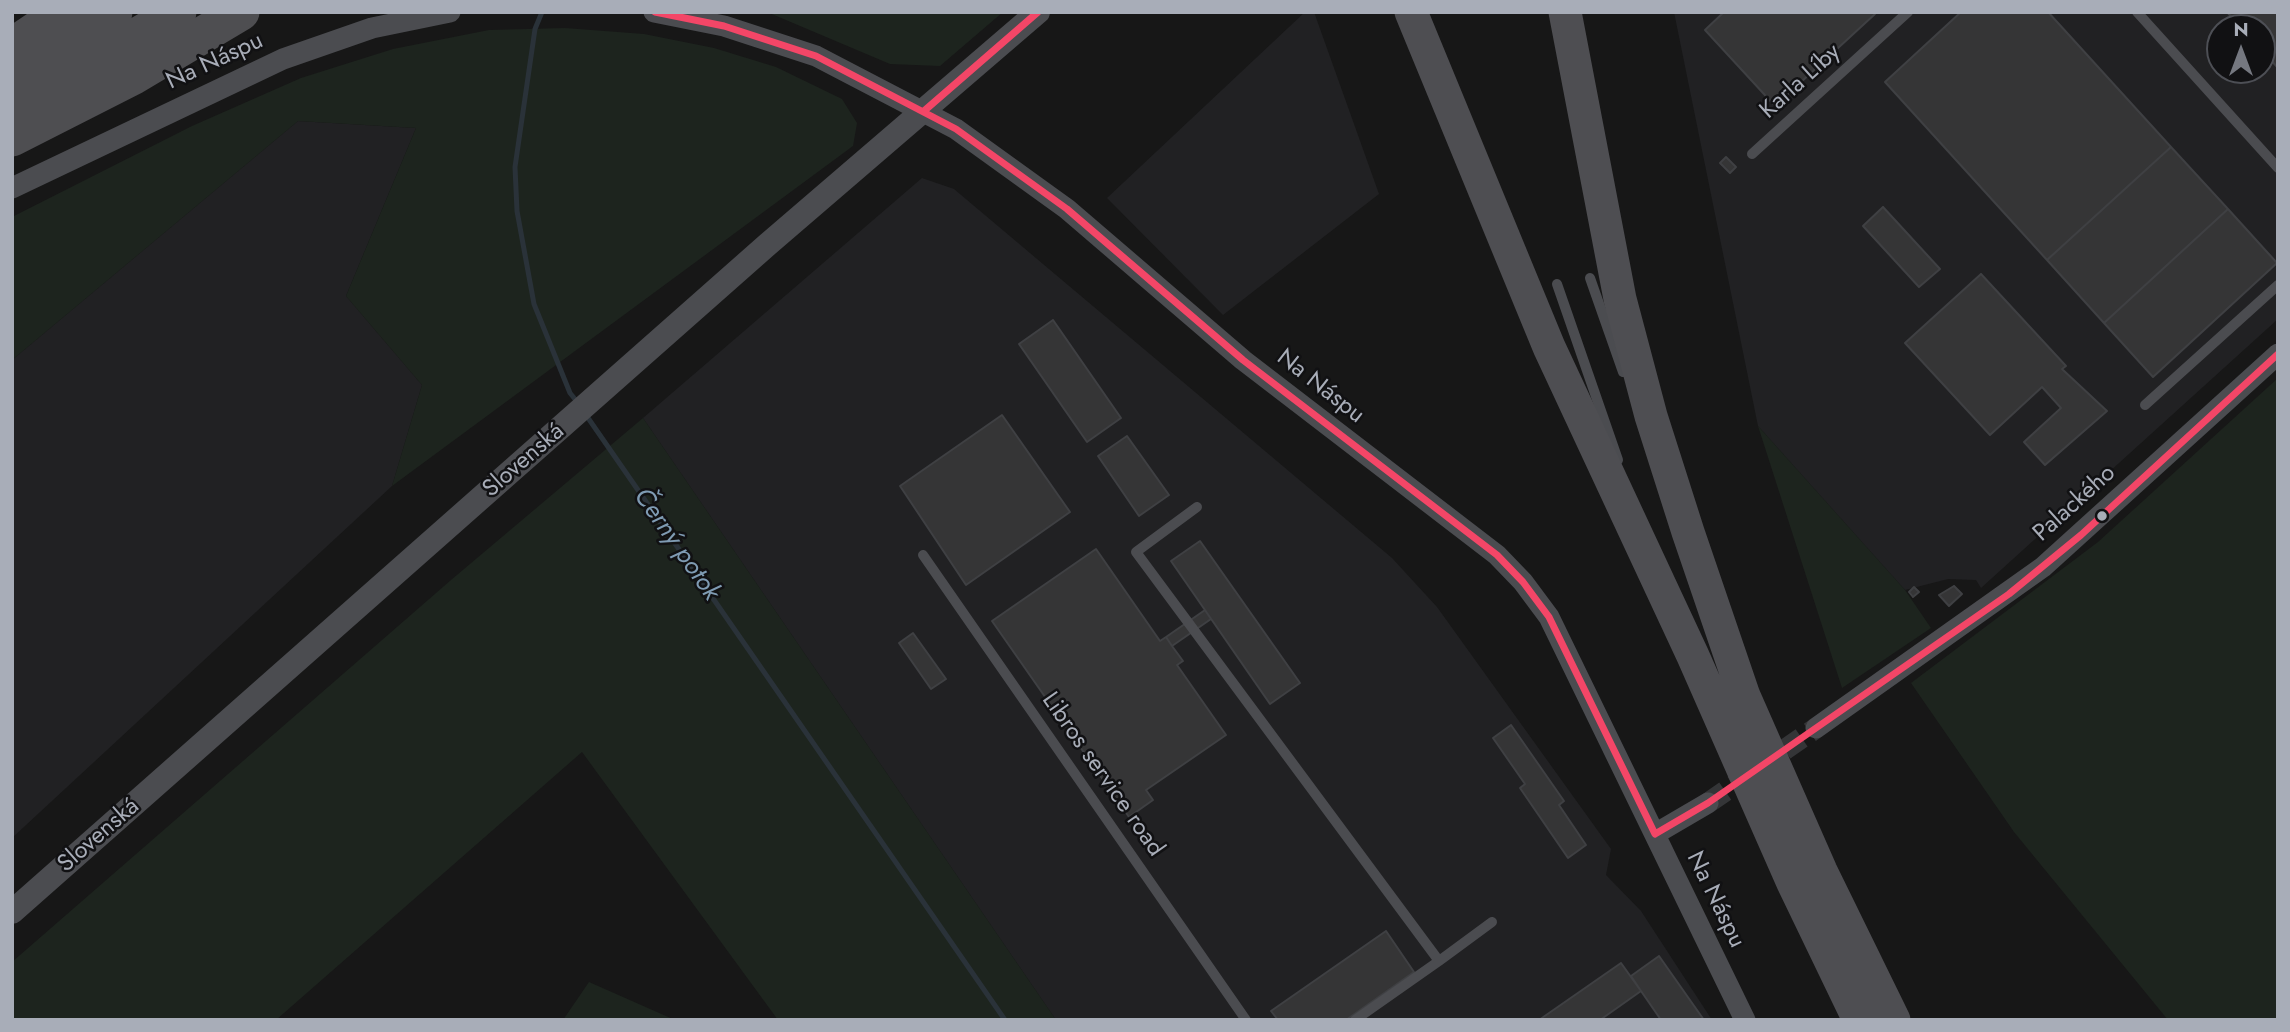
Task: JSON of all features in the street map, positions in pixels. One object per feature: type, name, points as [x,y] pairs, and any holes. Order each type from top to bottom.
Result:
[{"type":"highway","points":[[12,47],[62,12]]},
{"type":"highway","points":[[12,70],[114,12]]},
{"type":"highway","points":[[12,110],[177,12]]},
{"type":"highway","points":[[12,138],[132,77],[241,12]]},
{"type":"highway","points":[[1411,12],[1549,347],[1693,656],[1793,883],[1859,1020]]},
{"type":"highway","points":[[1565,12],[1605,230],[1634,359],[1727,647],[1744,696],[1810,847],[1894,1020]]},
{"type":"street","name":"Na Náspu","points":[[12,188],[283,59],[362,30],[450,12]]},
{"type":"street","name":"Na Náspu","points":[[654,12],[724,26],[835,63],[924,111],[1002,160],[1067,209],[1243,360],[1510,567],[1549,617],[1745,1020]]},
{"type":"street","name":"Slovenská","points":[[12,912],[1038,12]]},
{"type":"street","name":"Palackého","points":[[1816,728],[2009,594],[2062,552],[2278,354]]},
{"type":"street","points":[[1655,834],[1708,803]]},
{"type":"lane","name":"Karla Líby","points":[[1752,154],[1908,12]]},
{"type":"lane","points":[[2137,12],[2278,168]]},
{"type":"lane","points":[[1590,278],[1627,383]]},
{"type":"lane","points":[[1557,284],[1623,473]]},
{"type":"lane","points":[[2145,405],[2278,285]]},
{"type":"lane","points":[[1636,409],[1727,647]]},
{"type":"lane","points":[[1628,485],[1693,656]]},
{"type":"lane","points":[[1197,507],[1136,552],[1439,961]]},
{"type":"lane","name":"Libros service road","points":[[923,555],[1246,1020]]},
{"type":"lane","points":[[1355,1020],[1492,922]]},
{"type":"shaded area","points":[[767,12],[1003,12],[940,66],[890,64]]},
{"type":"shaded area","points":[[1305,12],[1314,12],[1379,194],[1223,315],[1107,198]]},
{"type":"shaded area","points":[[1674,12],[2278,12],[2278,319],[1981,588],[1976,580],[1948,579],[1905,590],[1758,426]]},
{"type":"shaded area","points":[[565,28],[644,34],[714,48],[776,67],[842,99],[857,123],[853,146],[392,486],[422,385],[346,296],[416,128],[298,121],[12,360],[12,217],[192,126],[301,78],[393,49],[489,30]]},
{"type":"shaded area","points":[[298,121],[416,128],[346,296],[422,385],[392,486],[12,838],[12,360]]},
{"type":"shaded area","points":[[922,178],[954,189],[1392,558],[1437,607],[1611,849],[1606,875],[1641,911],[1712,1020],[1056,1020],[643,418]]},
{"type":"shaded area","points":[[2278,378],[2278,1020],[2168,1020],[2014,832],[1911,683],[2098,542]]},
{"type":"shaded area","points":[[643,418],[1056,1020],[778,1020],[582,752],[276,1020],[12,1020],[12,962],[451,580]]},
{"type":"shaded area","points":[[1758,426],[1905,590],[1931,628],[1842,688]]},
{"type":"shaded area","points":[[589,982],[675,1020],[563,1020]]},
{"type":"building","points":[[1724,12],[1875,14],[1775,106],[1705,30]]},
{"type":"building","points":[[1961,12],[2048,12],[2171,147],[2047,260],[1885,82]]},
{"type":"building","points":[[2227,12],[2278,12],[2278,50],[2276,52],[2276,14]]},
{"type":"building","points":[[2278,50],[2278,68],[2276,66]]},
{"type":"building","points":[[2171,147],[2228,209],[2104,323],[2047,260]]},
{"type":"building","points":[[1726,157],[1736,167],[1730,173],[1720,163]]},
{"type":"building","points":[[1883,207],[1940,269],[1919,287],[1863,226]]},
{"type":"building","points":[[2228,209],[2277,263],[2153,377],[2104,323]]},
{"type":"building","points":[[1981,274],[2066,366],[2062,369],[2107,411],[2045,465],[2024,442],[2061,408],[2042,387],[1990,435],[1905,343]]},
{"type":"building","points":[[1053,320],[1121,418],[1087,442],[1019,344]]},
{"type":"building","points":[[1002,415],[1070,512],[966,585],[900,486]]},
{"type":"building","points":[[1127,436],[1169,495],[1139,516],[1098,456]]},
{"type":"building","points":[[1200,541],[1300,683],[1270,704],[1171,561]]},
{"type":"building","points":[[1096,549],[1160,641],[1166,637],[1183,661],[1177,665],[1226,735],[1146,790],[1153,800],[1129,817],[992,621]]},
{"type":"building","points":[[1954,586],[1962,594],[1949,606],[1939,595]]},
{"type":"building","points":[[1914,587],[1919,592],[1913,597],[1909,592]]},
{"type":"building","points":[[1205,610],[1211,619],[1172,646],[1166,637]]},
{"type":"building","points":[[913,633],[946,679],[931,689],[899,643]]},
{"type":"building","points":[[1511,725],[1564,801],[1559,805],[1586,845],[1568,858],[1520,788],[1525,784],[1493,738]]},
{"type":"building","points":[[1386,931],[1414,972],[1346,1020],[1278,1020],[1271,1011]]},
{"type":"building","points":[[1659,956],[1704,1020],[1661,1020],[1631,976]]},
{"type":"building","points":[[1621,963],[1641,991],[1600,1020],[1539,1020]]},
{"type":"waterway","name":"Černý potok","points":[[542,12],[535,29],[515,167],[517,211],[534,304],[570,393],[579,404]]},
{"type":"waterway","name":"Černý potok","points":[[586,415],[1005,1020]]},
{"type":"tunnel","points":[[1708,803],[1816,728]]},
{"type":"transit line","points":[[655,12],[724,26],[816,56],[956,129],[1067,209],[1243,360],[1497,555],[1523,582],[1549,617],[1655,834],[1708,803],[2009,594],[2081,535],[2278,354]]},
{"type":"transit line","points":[[924,111],[1038,12]]}]
